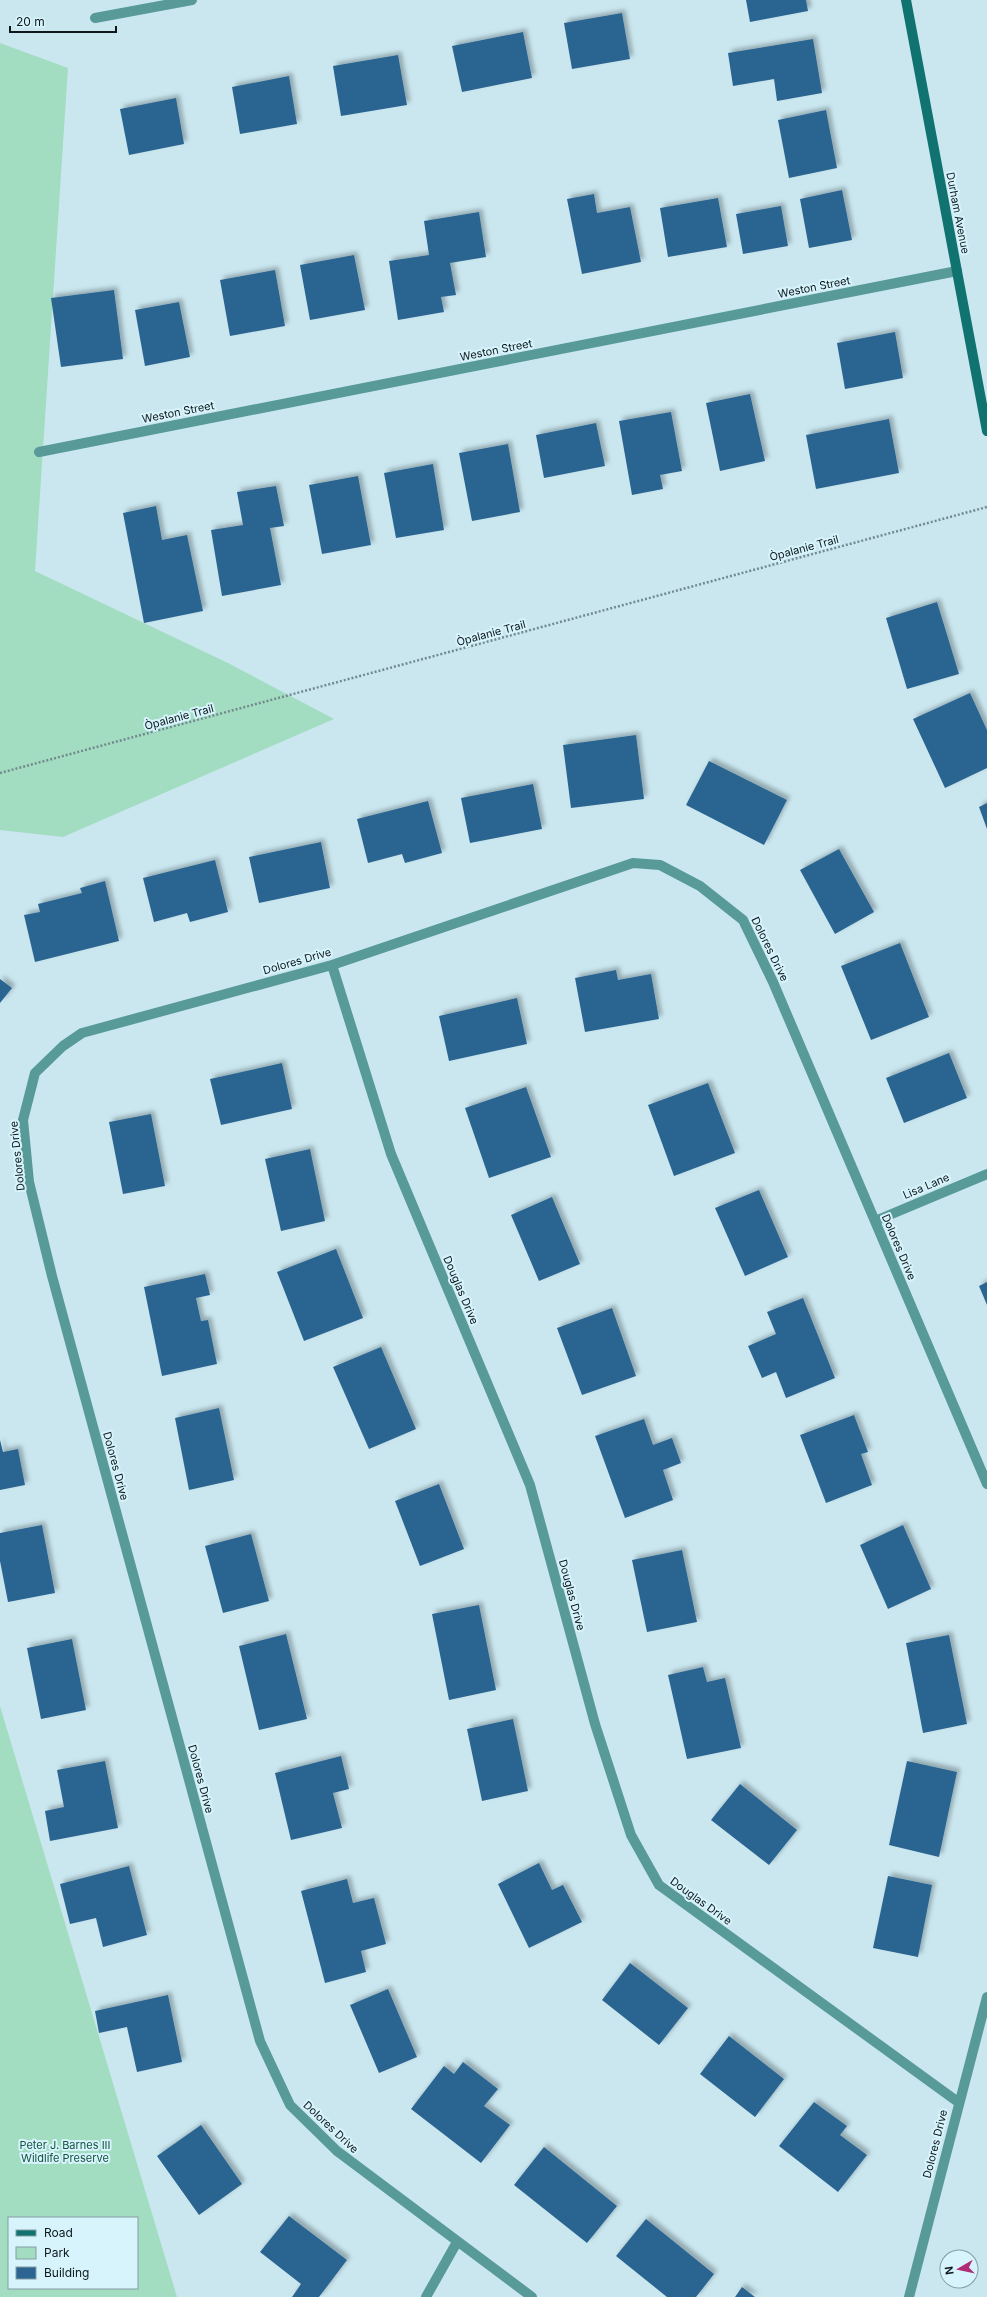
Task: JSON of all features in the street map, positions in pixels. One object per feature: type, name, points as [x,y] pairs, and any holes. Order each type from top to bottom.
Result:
[{"type":"street","points":[[95,18],[192,0]]},
{"type":"street","name":"Durham Avenue","points":[[906,0],[987,431]]},
{"type":"street","name":"Weston Street","points":[[39,452],[957,271]]},
{"type":"street","name":"Dolores Drive","points":[[532,2297],[336,2151],[290,2105],[260,2041],[52,1276],[29,1182],[23,1120],[35,1073],[63,1046],[82,1033],[332,965],[633,863],[660,865],[700,886],[743,920],[773,982],[987,1484]]},
{"type":"street","name":"Douglas Drive","points":[[332,965],[391,1154],[530,1485],[595,1724],[631,1835],[659,1885],[958,2102]]},
{"type":"street","name":"Lisa Lane","points":[[875,1220],[987,1174]]},
{"type":"street","name":"Dolores Drive","points":[[909,2297],[958,2102],[987,1997]]},
{"type":"street","points":[[426,2297],[457,2242]]},
{"type":"path","name":"Òpalanie Trail","points":[[0,773],[987,507]]},
{"type":"green space","points":[[0,43],[68,68],[35,571],[230,664],[334,719],[63,837],[0,830]]},
{"type":"green space","name":"Peter J. Barnes III Wildlife Preserve","points":[[0,1706],[177,2297],[0,2297]]},
{"type":"building","points":[[746,0],[806,0],[808,11],[750,22]]},
{"type":"building","points":[[622,13],[630,59],[572,69],[564,23]]},
{"type":"building","points":[[523,32],[532,78],[462,92],[452,46]]},
{"type":"building","points":[[813,39],[822,93],[777,101],[774,79],[733,86],[728,53]]},
{"type":"building","points":[[398,55],[407,105],[341,116],[333,66]]},
{"type":"building","points":[[289,76],[297,124],[240,134],[232,87]]},
{"type":"building","points":[[176,98],[184,144],[129,155],[120,109]]},
{"type":"building","points":[[826,110],[837,168],[789,178],[778,120]]},
{"type":"building","points":[[842,190],[852,240],[809,248],[800,199]]},
{"type":"building","points":[[594,194],[597,213],[630,207],[641,262],[582,274],[567,199]]},
{"type":"building","points":[[718,198],[727,247],[668,257],[660,208]]},
{"type":"building","points":[[781,206],[788,246],[743,254],[736,214]]},
{"type":"building","points":[[479,212],[486,257],[450,263],[456,295],[441,297],[444,312],[398,320],[389,261],[429,255],[424,221]]},
{"type":"building","points":[[354,255],[365,310],[310,320],[300,265]]},
{"type":"building","points":[[275,270],[285,326],[230,336],[220,280]]},
{"type":"building","points":[[114,290],[123,359],[61,367],[51,298]]},
{"type":"building","points":[[179,302],[190,357],[145,366],[135,310]]},
{"type":"building","points":[[895,332],[903,378],[845,389],[837,343]]},
{"type":"building","points":[[750,394],[765,461],[720,471],[706,403]]},
{"type":"building","points":[[671,412],[682,471],[660,475],[663,489],[632,495],[619,421]]},
{"type":"building","points":[[889,419],[899,473],[816,489],[806,435]]},
{"type":"building","points":[[596,423],[605,466],[544,478],[536,435]]},
{"type":"building","points":[[508,444],[520,512],[472,521],[459,453]]},
{"type":"building","points":[[433,464],[444,530],[396,538],[384,473]]},
{"type":"building","points":[[358,476],[371,545],[322,554],[309,485]]},
{"type":"building","points":[[276,486],[284,526],[270,528],[281,585],[222,596],[211,530],[243,525],[237,492]]},
{"type":"building","points":[[156,506],[162,540],[187,535],[203,611],[144,623],[123,513]]},
{"type":"building","points":[[937,602],[959,674],[907,689],[886,618]]},
{"type":"building","points":[[970,693],[987,730],[987,768],[945,788],[913,719]]},
{"type":"building","points":[[636,735],[644,799],[571,808],[563,745]]},
{"type":"building","points":[[709,761],[787,800],[764,845],[686,805]]},
{"type":"building","points":[[533,784],[542,829],[470,843],[461,798]]},
{"type":"building","points":[[428,801],[442,853],[405,863],[402,854],[368,863],[357,819]]},
{"type":"building","points":[[987,803],[987,829],[979,807]]},
{"type":"building","points":[[321,842],[330,888],[259,903],[249,857]]},
{"type":"building","points":[[839,849],[874,912],[835,934],[800,870]]},
{"type":"building","points":[[215,860],[228,912],[190,922],[187,913],[154,922],[143,878]]},
{"type":"building","points":[[105,881],[119,941],[35,962],[24,915],[40,912],[38,904],[82,893],[80,888]]},
{"type":"building","points":[[900,943],[929,1017],[871,1040],[841,966]]},
{"type":"building","points":[[616,970],[618,980],[651,974],[659,1019],[585,1032],[575,978]]},
{"type":"building","points":[[0,979],[12,988],[0,1003]]},
{"type":"building","points":[[517,998],[527,1044],[449,1061],[439,1016]]},
{"type":"building","points":[[949,1053],[967,1098],[904,1123],[886,1078]]},
{"type":"building","points":[[282,1063],[292,1109],[221,1125],[210,1079]]},
{"type":"building","points":[[708,1083],[735,1153],[674,1176],[648,1105]]},
{"type":"building","points":[[526,1087],[551,1157],[489,1178],[465,1108]]},
{"type":"building","points":[[151,1114],[165,1186],[123,1194],[109,1122]]},
{"type":"building","points":[[310,1149],[325,1221],[281,1231],[265,1159]]},
{"type":"building","points":[[759,1190],[788,1257],[745,1276],[715,1208]]},
{"type":"building","points":[[552,1197],[580,1264],[539,1281],[511,1215]]},
{"type":"building","points":[[336,1249],[363,1318],[304,1341],[277,1272]]},
{"type":"building","points":[[205,1274],[210,1295],[196,1298],[201,1321],[208,1320],[217,1364],[162,1376],[144,1287]]},
{"type":"building","points":[[987,1282],[987,1305],[979,1286]]},
{"type":"building","points":[[803,1298],[835,1378],[786,1398],[776,1372],[762,1378],[748,1346],[776,1334],[767,1312]]},
{"type":"building","points":[[612,1308],[636,1376],[582,1395],[557,1328]]},
{"type":"building","points":[[381,1347],[416,1429],[369,1449],[333,1367]]},
{"type":"building","points":[[219,1408],[234,1480],[189,1490],[175,1418]]},
{"type":"building","points":[[854,1415],[868,1452],[861,1454],[872,1485],[826,1503],[800,1435]]},
{"type":"building","points":[[644,1419],[653,1445],[672,1438],[681,1463],[663,1470],[673,1500],[625,1518],[595,1436]]},
{"type":"building","points":[[0,1440],[3,1452],[18,1449],[25,1485],[0,1490]]},
{"type":"building","points":[[439,1484],[464,1549],[420,1566],[395,1501]]},
{"type":"building","points":[[42,1525],[55,1593],[8,1602],[0,1561],[0,1533]]},
{"type":"building","points":[[903,1525],[931,1589],[888,1609],[860,1545]]},
{"type":"building","points":[[251,1534],[269,1601],[223,1613],[205,1546]]},
{"type":"building","points":[[682,1550],[697,1622],[647,1632],[632,1560]]},
{"type":"building","points":[[479,1605],[496,1690],[449,1700],[432,1614]]},
{"type":"building","points":[[286,1634],[307,1719],[259,1730],[239,1646]]},
{"type":"building","points":[[949,1635],[967,1724],[923,1733],[906,1643]]},
{"type":"building","points":[[72,1639],[86,1710],[41,1719],[27,1648]]},
{"type":"building","points":[[703,1667],[707,1682],[725,1678],[741,1748],[687,1759],[668,1675]]},
{"type":"building","points":[[513,1719],[528,1791],[482,1801],[467,1729]]},
{"type":"building","points":[[341,1756],[349,1789],[333,1793],[342,1828],[291,1840],[275,1773]]},
{"type":"building","points":[[105,1761],[118,1828],[50,1841],[45,1811],[64,1807],[57,1770]]},
{"type":"building","points":[[907,1761],[957,1772],[939,1857],[889,1845]]},
{"type":"building","points":[[740,1784],[797,1830],[769,1865],[711,1820]]},
{"type":"building","points":[[539,1863],[552,1890],[563,1885],[582,1922],[529,1948],[498,1884]]},
{"type":"building","points":[[129,1866],[147,1935],[103,1947],[96,1918],[70,1924],[60,1884]]},
{"type":"building","points":[[888,1876],[932,1885],[918,1957],[873,1948]]},
{"type":"building","points":[[347,1879],[353,1903],[374,1898],[386,1944],[361,1951],[366,1972],[325,1983],[301,1891]]},
{"type":"building","points":[[630,1963],[688,2008],[659,2045],[602,2000]]},
{"type":"building","points":[[388,1989],[417,2057],[379,2073],[350,2005]]},
{"type":"building","points":[[168,1995],[182,2062],[137,2072],[127,2027],[99,2033],[95,2011]]},
{"type":"building","points":[[729,2036],[784,2079],[755,2117],[700,2074]]},
{"type":"building","points":[[463,2062],[498,2089],[484,2106],[510,2125],[481,2163],[411,2109],[444,2066],[454,2074]]},
{"type":"building","points":[[814,2102],[847,2126],[840,2135],[867,2155],[838,2192],[779,2146]]},
{"type":"building","points":[[201,2125],[242,2184],[199,2215],[157,2156]]},
{"type":"building","points":[[544,2147],[617,2206],[587,2243],[514,2185]]},
{"type":"building","points":[[289,2216],[347,2260],[319,2297],[292,2297],[301,2284],[260,2252]]},
{"type":"building","points":[[646,2219],[714,2274],[696,2297],[667,2297],[616,2256]]},
{"type":"building","points":[[742,2287],[755,2297],[735,2297]]}]
